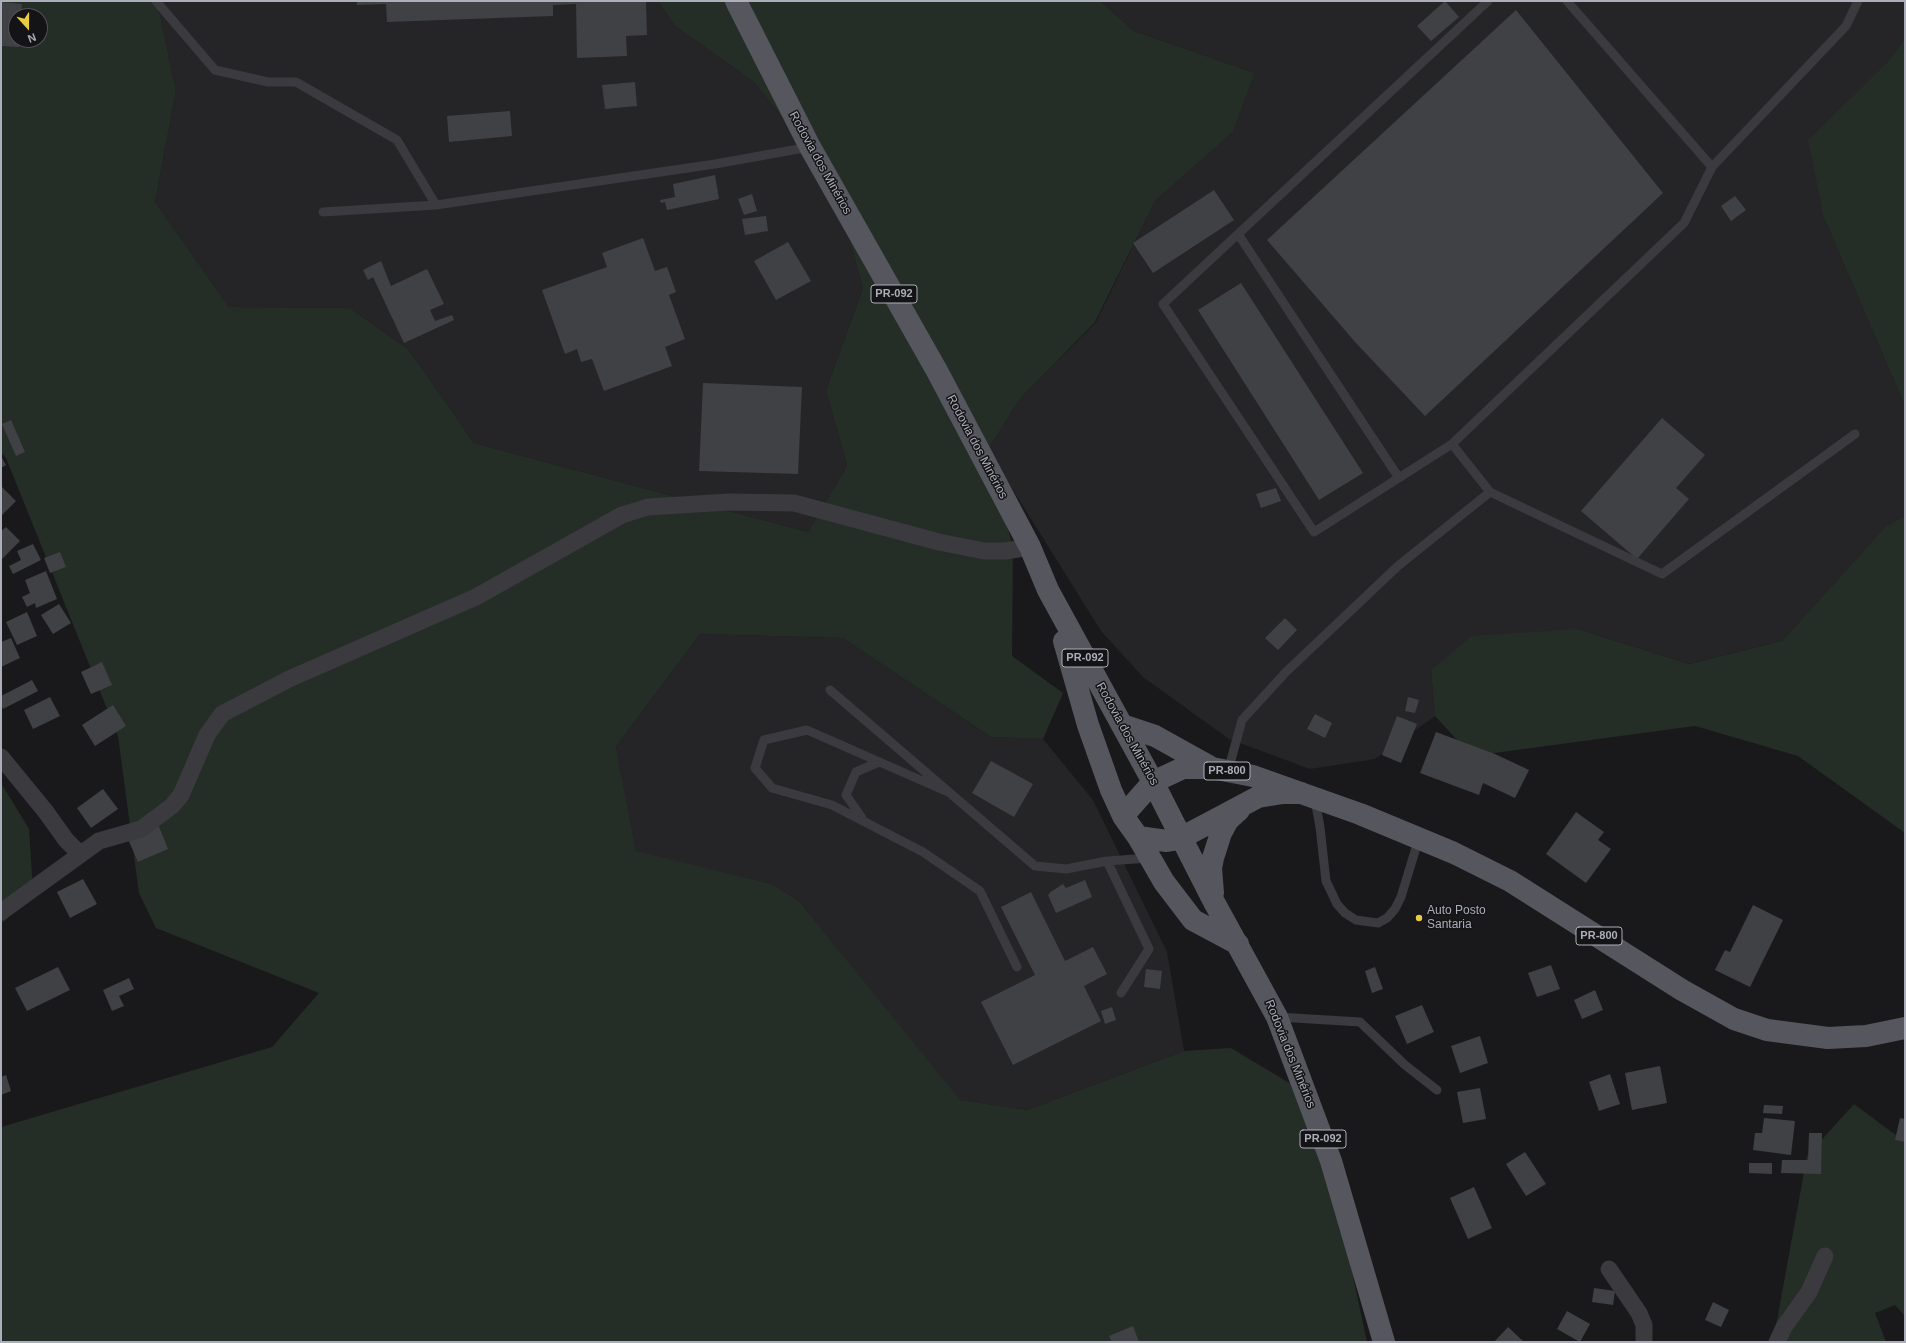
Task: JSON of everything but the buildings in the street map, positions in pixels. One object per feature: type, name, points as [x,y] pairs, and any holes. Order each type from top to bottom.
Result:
[{"type":"main road","name":"Rodovia dos Minérios","points":[[736,1],[810,147],[937,371],[1030,547],[1048,590],[1153,782],[1214,902],[1277,1017],[1331,1161],[1384,1342]]},
{"type":"main road","points":[[1048,590],[1075,674],[1088,725],[1111,790],[1123,816],[1164,882],[1193,920],[1238,944]]},
{"type":"main road","points":[[1122,725],[1155,736],[1220,769]]},
{"type":"main road","name":"PR-800","points":[[1153,782],[1183,768],[1220,769],[1253,776],[1360,814],[1454,853],[1510,881],[1682,990],[1734,1019],[1767,1030],[1828,1038],[1866,1036],[1905,1028]]},
{"type":"main road","points":[[1123,816],[1153,782]]},
{"type":"main road","name":"PR-800","points":[[1181,836],[1258,797],[1283,793],[1308,796]]},
{"type":"main road","points":[[1214,902],[1211,868],[1221,833],[1228,820],[1258,797]]},
{"type":"main road","points":[[1138,838],[1167,840],[1181,836]]},
{"type":"street","points":[[1,912],[99,841],[141,829],[172,806],[181,795],[208,735],[222,714],[289,679],[476,597],[622,515],[656,507],[729,502],[794,503],[939,542],[984,551],[1030,547]]},
{"type":"street","points":[[1,757],[46,812],[66,840],[80,854]]},
{"type":"street","points":[[1777,1342],[1784,1327],[1810,1292],[1825,1256]]},
{"type":"street","points":[[1609,1269],[1639,1313],[1644,1325],[1644,1342]]},
{"type":"lane","points":[[156,1],[215,70],[268,82],[296,82],[397,140],[436,205]]},
{"type":"lane","points":[[1488,1],[1163,304],[1314,532],[1452,444],[1684,223],[1712,167],[1846,26],[1858,1]]},
{"type":"lane","points":[[1569,2],[1712,167]]},
{"type":"lane","points":[[323,212],[436,205],[708,166],[810,147]]},
{"type":"lane","points":[[1238,234],[1399,478]]},
{"type":"lane","points":[[1452,444],[1490,492],[1662,574],[1855,434]]},
{"type":"lane","points":[[1220,769],[1242,720],[1286,672],[1398,566],[1490,492]]},
{"type":"lane","points":[[830,690],[1035,866],[1066,869],[1108,861],[1150,858]]},
{"type":"lane","points":[[950,793],[807,730],[764,740],[755,768],[772,788],[832,805],[922,852],[980,891],[1017,967]]},
{"type":"lane","points":[[864,821],[846,795],[856,772],[879,762]]},
{"type":"lane","points":[[1308,796],[1320,827],[1326,881],[1337,904],[1345,913],[1356,920],[1378,923],[1387,918],[1395,909],[1401,897],[1419,838]]},
{"type":"lane","points":[[1108,861],[1150,949],[1120,992]]},
{"type":"lane","points":[[1277,1017],[1360,1022],[1405,1065],[1437,1090]]},
{"type":"shaded area","points":[[1,1],[157,1],[176,91],[155,202],[229,307],[350,308],[409,350],[474,443],[808,532],[847,466],[826,390],[863,288],[849,238],[787,123],[754,82],[675,26],[658,1],[1100,1],[1134,31],[1255,73],[1233,132],[1155,201],[1095,322],[1019,400],[988,450],[1013,548],[1012,656],[1063,693],[1043,739],[991,737],[843,638],[700,634],[616,747],[636,851],[772,884],[799,901],[960,1100],[1027,1110],[1184,1051],[1231,1048],[1296,1087],[1331,1173],[1367,1342],[1,1342],[1,1127],[272,1047],[319,993],[156,928],[139,893],[118,736],[6,458],[1,452]]},
{"type":"shaded area","points":[[157,1],[658,1],[675,26],[754,82],[787,123],[849,238],[863,288],[826,390],[847,466],[808,532],[474,443],[409,350],[350,308],[229,307],[155,202],[176,91]]},
{"type":"shaded area","points":[[1100,1],[1905,1],[1905,38],[1886,64],[1824,218],[1905,406],[1905,516],[1886,526],[1782,641],[1689,664],[1578,629],[1431,670],[1435,716],[1375,759],[1310,769],[1229,739],[1143,677],[1101,631],[988,450],[1019,400],[1096,322],[1155,201],[1233,132],[1255,73],[1134,31]]},
{"type":"shaded area","points":[[1905,38],[1905,406],[1824,218],[1808,140],[1886,64]]},
{"type":"shaded area","points":[[1905,516],[1905,833],[1798,756],[1695,726],[1472,756],[1435,716],[1431,670],[1472,636],[1578,629],[1689,664],[1782,641],[1886,526]]},
{"type":"shaded area","points":[[700,634],[843,638],[991,737],[1043,739],[1093,800],[1167,952],[1184,1051],[1027,1110],[959,1100],[799,901],[772,884],[636,852],[616,747]]},
{"type":"shaded area","points":[[1,783],[29,829],[33,889],[5,921],[1,922]]},
{"type":"shaded area","points":[[1854,1104],[1905,1142],[1905,1316],[1895,1305],[1875,1313],[1886,1342],[1773,1342],[1807,1156]]},
{"type":"place","name":"Auto Posto Santaria","points":[[1419,918]]}]
